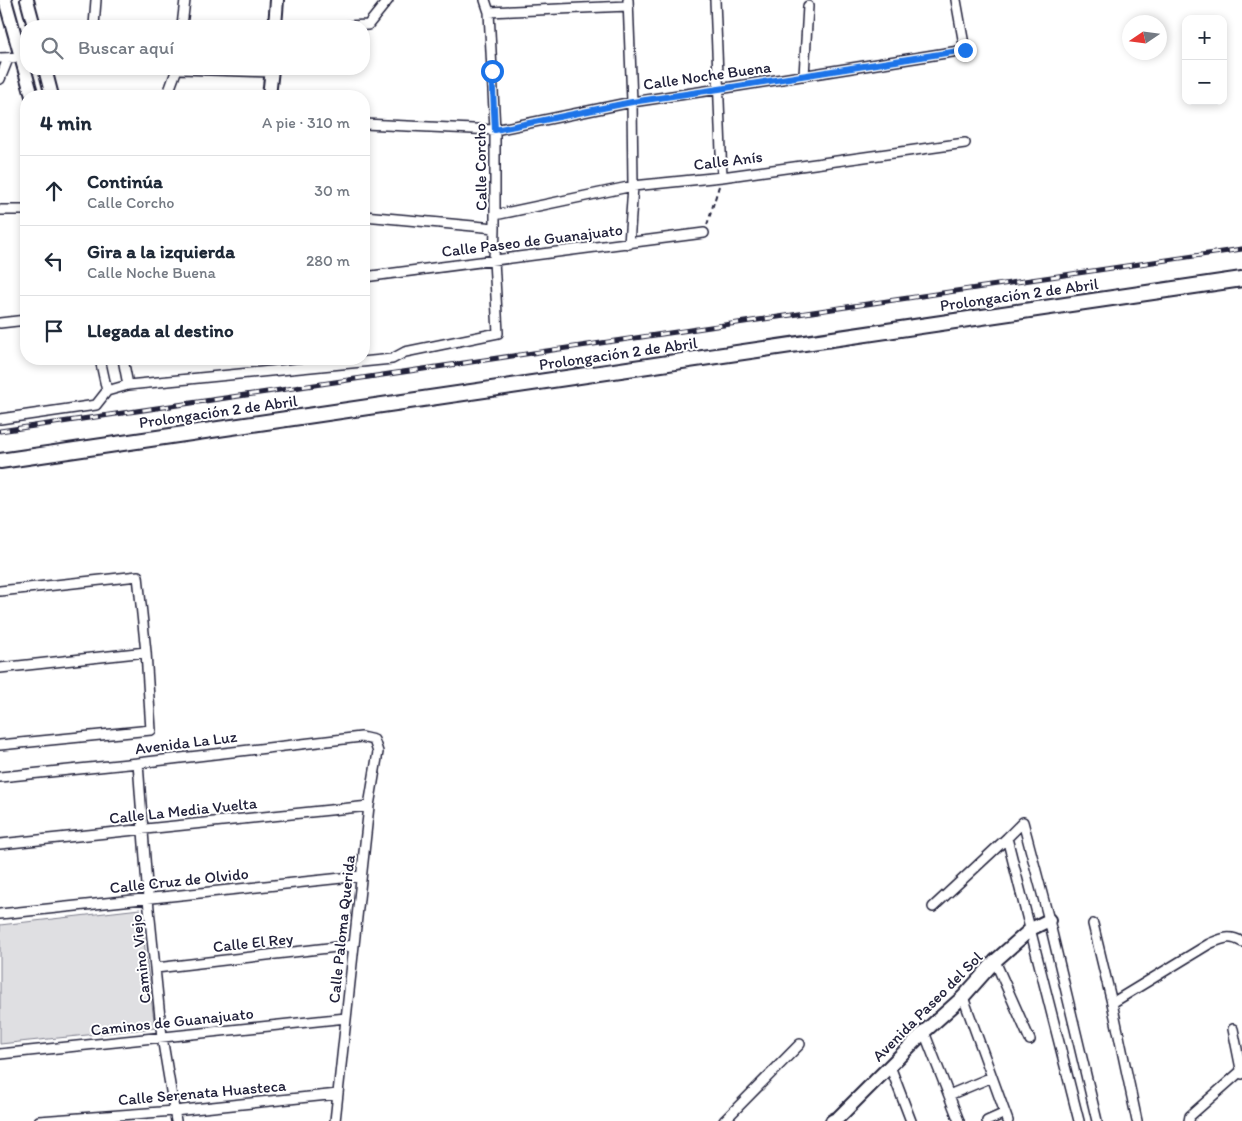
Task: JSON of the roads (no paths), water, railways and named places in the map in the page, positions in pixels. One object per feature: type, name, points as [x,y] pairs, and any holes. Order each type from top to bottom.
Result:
[{"type":"main road","name":"Prolongación 2 de Abril","points":[[0,461],[1242,279]]},
{"type":"street","points":[[6,0],[20,44]]},
{"type":"street","points":[[27,0],[32,20]]},
{"type":"street","points":[[94,20],[96,0]]},
{"type":"street","points":[[183,20],[185,0]]},
{"type":"street","points":[[275,20],[277,0]]},
{"type":"street","points":[[370,22],[388,0]]},
{"type":"street","name":"Calle Corcho","points":[[370,361],[392,359],[406,352],[498,333],[494,260],[495,130],[489,12],[485,0]]},
{"type":"street","points":[[715,0],[722,177]]},
{"type":"street","name":"Calle Noche Buena","points":[[370,124],[495,130],[632,102],[965,50],[956,0]]},
{"type":"street","points":[[489,12],[628,3],[633,186],[629,244]]},
{"type":"street","points":[[804,76],[808,6]]},
{"type":"street","points":[[0,80],[4,58],[20,57]]},
{"type":"street","points":[[28,75],[31,90]]},
{"type":"street","points":[[47,75],[50,90]]},
{"type":"street","points":[[169,90],[175,75]]},
{"type":"street","points":[[270,90],[272,75]]},
{"type":"street","name":"Calle Anís","points":[[495,215],[633,186],[722,177],[965,143]]},
{"type":"street","points":[[0,210],[20,210]]},
{"type":"street","points":[[370,217],[495,228]]},
{"type":"street","name":"Calle Paseo de Guanajuato","points":[[370,276],[704,233]]},
{"type":"street","points":[[0,323],[20,321]]},
{"type":"street","points":[[101,365],[107,391]]},
{"type":"street","points":[[0,420],[96,405],[107,391],[128,385],[124,365]]},
{"type":"street","name":"Calle Corcho","points":[[128,385],[331,365]]},
{"type":"street","points":[[0,591],[138,576],[146,652],[0,668]]},
{"type":"street","name":"Avenida La Luz","points":[[0,745],[151,730],[146,652]]},
{"type":"street","name":"Avenida La Luz","points":[[0,777],[361,737],[374,740]]},
{"type":"street","name":"Calle Paloma Querida","points":[[335,1121],[369,806],[378,752],[374,740]]},
{"type":"street","name":"Camino Viejo","points":[[138,763],[148,899],[162,1037],[176,1121]]},
{"type":"street","name":"Calle La Media Vuelta","points":[[0,844],[369,806]]},
{"type":"street","points":[[933,907],[1023,822],[1049,920],[1097,1121]]},
{"type":"street","points":[[1007,838],[1079,1121]]},
{"type":"street","name":"Calle Cruz de Olvido","points":[[0,914],[361,876]]},
{"type":"street","name":"Avenida Paseo del Sol","points":[[832,1121],[838,1118],[924,1032],[963,997],[995,961],[1031,929],[1049,920]]},
{"type":"street","points":[[1092,924],[1112,1003],[1137,1121]]},
{"type":"street","points":[[1112,1003],[1209,944],[1224,937],[1242,942]]},
{"type":"street","name":"Calle El Rey","points":[[156,968],[354,945]]},
{"type":"street","points":[[995,961],[1030,1040]]},
{"type":"street","points":[[963,997],[1006,1117],[988,1121]]},
{"type":"street","name":"Caminos de Guanajuato","points":[[0,1054],[346,1018]]},
{"type":"street","points":[[1189,1121],[1190,1116],[1242,1072],[1233,1029]]},
{"type":"street","points":[[924,1032],[959,1121]]},
{"type":"street","points":[[724,1121],[800,1044]]},
{"type":"street","points":[[890,1066],[911,1121]]},
{"type":"street","points":[[949,1095],[992,1077]]},
{"type":"street","name":"Calle Serenata Huasteca","points":[[39,1121],[174,1111],[338,1094]]},
{"type":"railway","points":[[0,431],[1242,249]]}]
